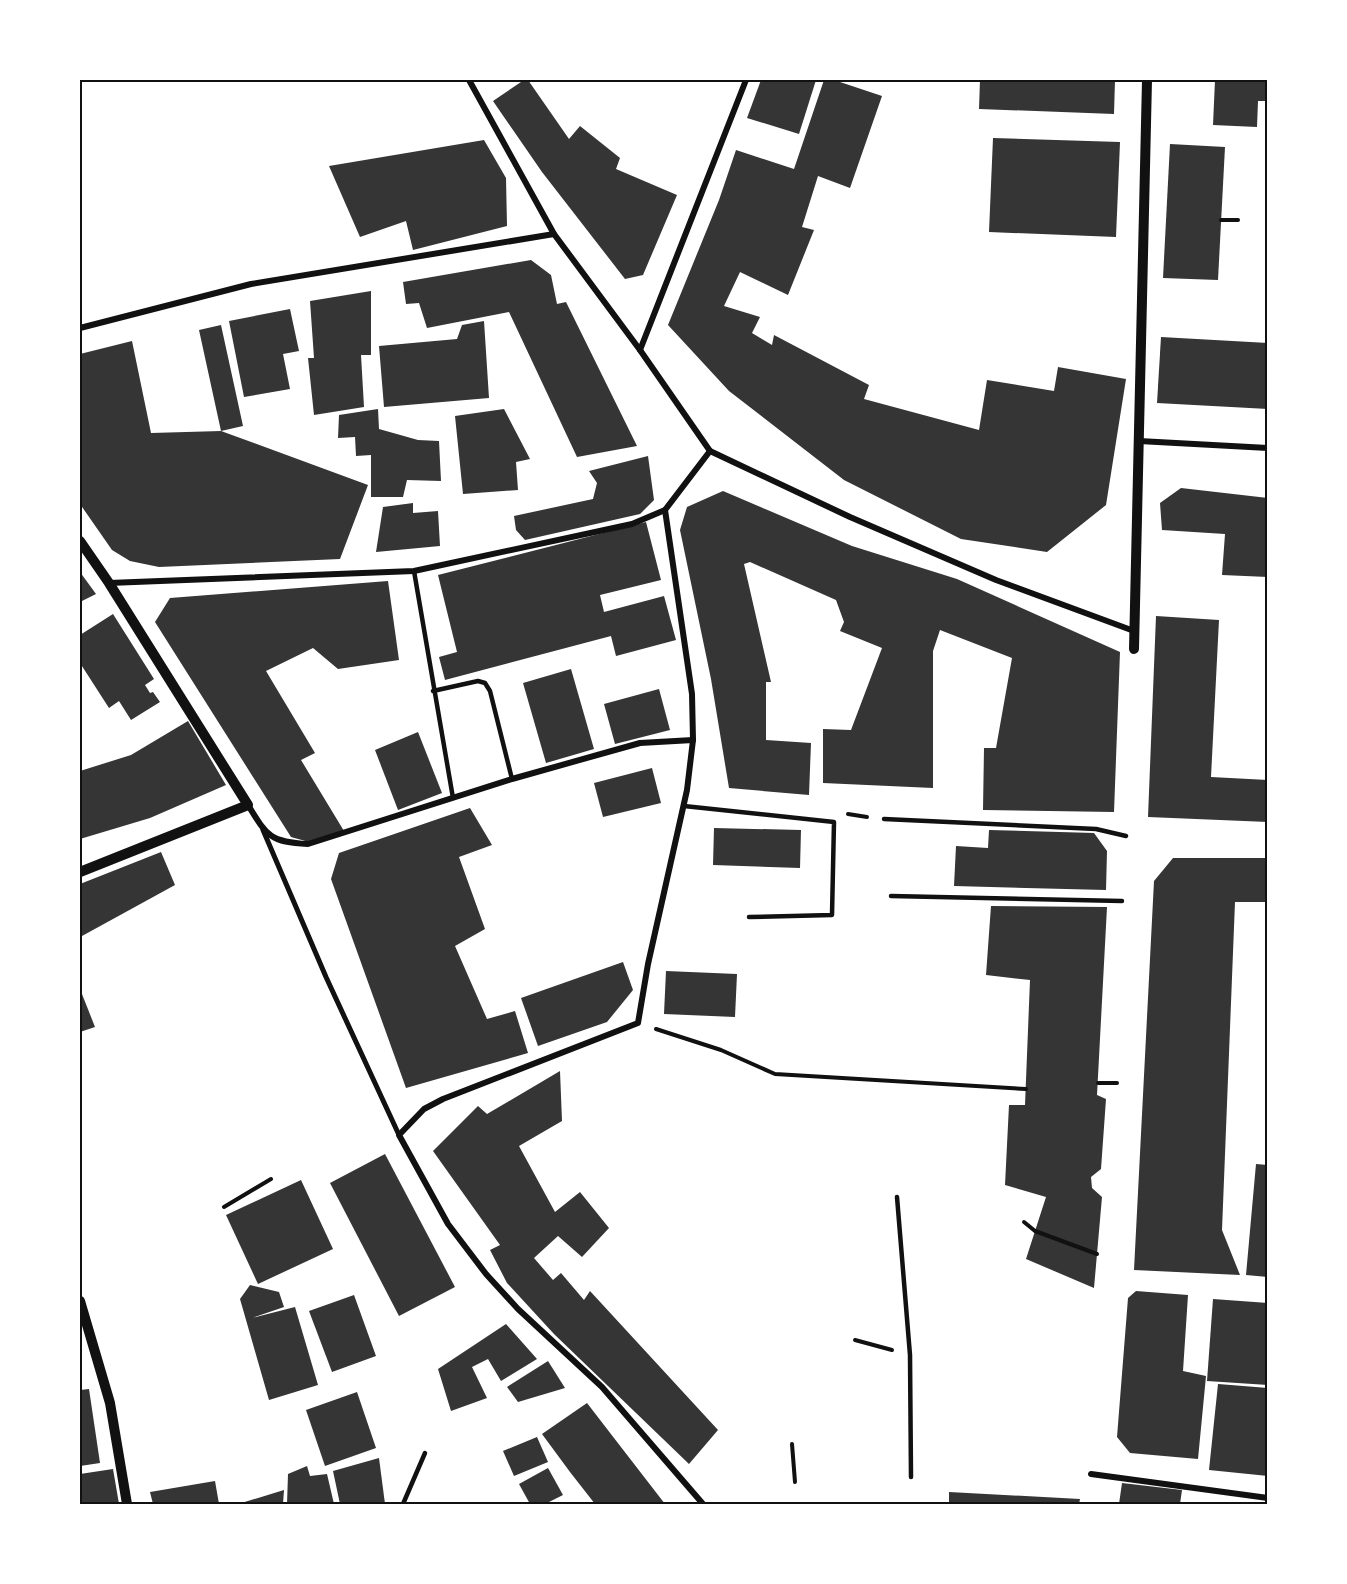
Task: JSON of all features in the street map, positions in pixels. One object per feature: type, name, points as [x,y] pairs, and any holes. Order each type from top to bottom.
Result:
[{"type":"street","points":[[469,80],[554,234],[640,350],[710,451],[822,504],[996,580],[1134,631]]},
{"type":"street","points":[[640,350],[746,80]]},
{"type":"street","points":[[1134,649],[1147,80]]},
{"type":"street","points":[[80,328],[251,284],[554,234]]},
{"type":"street","points":[[1138,441],[1268,447]]},
{"type":"street","points":[[108,583],[414,571],[632,524],[665,510],[710,451]]},
{"type":"street","points":[[399,1136],[424,1109],[443,1099],[638,1023],[648,964],[684,806],[693,740],[692,694],[665,510]]},
{"type":"street","points":[[80,542],[263,829],[326,977],[399,1136],[448,1224],[486,1274],[518,1309],[602,1387],[703,1504]]},
{"type":"street","points":[[263,829],[280,843],[308,844],[512,780],[640,743],[693,740]]},
{"type":"street","points":[[80,872],[248,805]]},
{"type":"street","points":[[80,1301],[110,1403],[127,1504]]},
{"type":"street","points":[[1091,1474],[1268,1498]]},
{"type":"lane","points":[[414,571],[453,798]]},
{"type":"lane","points":[[433,691],[478,681],[485,683],[490,691],[512,780]]},
{"type":"lane","points":[[684,806],[834,822],[832,915],[749,916]]},
{"type":"lane","points":[[884,819],[1096,829],[1126,836]]},
{"type":"lane","points":[[891,896],[1122,901]]},
{"type":"lane","points":[[897,1197],[910,1355],[911,1477]]},
{"type":"lane","points":[[403,1504],[425,1453]]},
{"type":"path","points":[[1221,220],[1238,220]]},
{"type":"path","points":[[638,1023],[721,1050],[775,1074],[1026,1089]]},
{"type":"path","points":[[721,1050],[722,1058]]},
{"type":"path","points":[[1098,1083],[1117,1083]]},
{"type":"path","points":[[224,1207],[271,1179]]},
{"type":"path","points":[[1024,1222],[1035,1231],[1097,1254]]},
{"type":"path","points":[[855,1340],[910,1355]]},
{"type":"path","points":[[792,1444],[795,1482]]},
{"type":"building","points":[[524,80],[528,80],[569,139],[580,126],[620,158],[616,169],[677,195],[643,275],[625,279],[542,172],[493,101]]},
{"type":"building","points":[[761,80],[816,80],[799,134],[747,118]]},
{"type":"building","points":[[824,80],[834,80],[882,96],[850,188],[818,176],[802,227],[814,230],[788,295],[740,272],[724,306],[760,317],[752,333],[772,345],[774,335],[869,385],[864,399],[979,430],[987,380],[1054,391],[1058,367],[1126,379],[1106,505],[1047,552],[961,539],[844,480],[729,391],[668,325],[719,200],[736,150],[794,169]]},
{"type":"building","points":[[980,80],[1115,80],[1114,114],[979,109]]},
{"type":"building","points":[[1215,80],[1268,80],[1268,101],[1258,101],[1257,127],[1213,125]]},
{"type":"building","points":[[993,138],[1120,142],[1116,237],[989,232]]},
{"type":"building","points":[[484,140],[506,178],[507,226],[413,250],[406,221],[360,237],[329,166]]},
{"type":"building","points":[[1170,144],[1225,147],[1218,280],[1163,278]]},
{"type":"building","points":[[531,260],[551,275],[557,304],[566,302],[637,446],[577,457],[509,312],[427,328],[419,303],[406,304],[403,282]]},
{"type":"building","points":[[371,291],[371,355],[361,355],[364,407],[314,415],[308,358],[314,358],[310,301]]},
{"type":"building","points":[[290,309],[299,351],[283,354],[290,389],[244,397],[229,321]]},
{"type":"building","points":[[484,321],[489,398],[384,407],[379,346],[457,339],[462,325]]},
{"type":"building","points":[[221,325],[243,426],[221,431],[199,330]]},
{"type":"building","points":[[1161,337],[1268,343],[1268,409],[1157,403]]},
{"type":"building","points":[[132,341],[151,433],[221,431],[368,485],[340,559],[159,567],[130,561],[112,550],[80,504],[80,354]]},
{"type":"building","points":[[378,409],[379,429],[418,440],[439,441],[441,481],[407,480],[403,497],[371,497],[371,455],[356,456],[355,437],[338,438],[339,415]]},
{"type":"building","points":[[504,409],[530,459],[516,462],[518,490],[463,494],[455,416]]},
{"type":"building","points":[[648,456],[654,500],[640,514],[525,540],[516,530],[514,516],[593,499],[597,483],[589,471]]},
{"type":"building","points":[[1181,488],[1268,498],[1268,577],[1222,575],[1225,534],[1162,530],[1160,503]]},
{"type":"building","points":[[723,491],[852,546],[957,579],[1120,652],[1114,812],[983,810],[984,748],[996,748],[1012,658],[940,630],[933,651],[933,788],[823,783],[823,729],[851,730],[882,648],[840,631],[844,622],[836,600],[750,562],[744,564],[771,682],[766,682],[766,740],[811,743],[809,795],[729,788],[711,679],[680,530],[687,507]]},
{"type":"building","points":[[413,503],[413,513],[438,511],[440,546],[376,552],[383,507]]},
{"type":"building","points":[[646,522],[661,580],[600,595],[604,612],[664,596],[676,640],[616,656],[611,636],[445,680],[439,657],[457,652],[438,575]]},
{"type":"building","points":[[80,572],[96,594],[80,602]]},
{"type":"building","points":[[388,581],[399,660],[338,669],[313,648],[266,671],[315,753],[301,760],[344,831],[309,842],[291,837],[155,622],[170,598]]},
{"type":"building","points":[[113,614],[154,679],[145,685],[160,702],[131,720],[119,701],[109,708],[80,663],[80,635]]},
{"type":"building","points":[[1156,616],[1219,620],[1211,777],[1268,780],[1268,822],[1148,817]]},
{"type":"building","points":[[571,669],[594,749],[546,763],[523,683]]},
{"type":"building","points":[[659,689],[670,730],[615,744],[604,704]]},
{"type":"building","points":[[188,721],[226,785],[150,818],[80,839],[80,771],[131,755]]},
{"type":"building","points":[[418,732],[442,793],[398,810],[375,750]]},
{"type":"building","points":[[652,768],[661,803],[603,817],[594,783]]},
{"type":"building","points":[[470,808],[492,845],[459,857],[485,929],[455,946],[487,1019],[515,1011],[528,1053],[406,1088],[331,879],[339,853]]},
{"type":"building","points":[[714,828],[801,830],[800,868],[713,865]]},
{"type":"building","points":[[989,830],[1094,833],[1107,851],[1106,890],[954,886],[956,846],[988,848]]},
{"type":"building","points":[[161,852],[175,885],[82,936],[80,884]]},
{"type":"building","points":[[1173,858],[1268,858],[1268,902],[1235,902],[1222,1230],[1240,1275],[1134,1270],[1154,881]]},
{"type":"building","points":[[991,906],[1107,907],[1097,1095],[1106,1099],[1101,1169],[1091,1177],[1092,1188],[1102,1197],[1094,1288],[1026,1259],[1046,1197],[1005,1185],[1009,1105],[1025,1105],[1030,980],[986,975]]},
{"type":"building","points":[[623,962],[633,990],[607,1022],[538,1046],[521,998]]},
{"type":"building","points":[[666,971],[737,974],[735,1017],[664,1014]]},
{"type":"building","points":[[80,989],[95,1027],[80,1032]]},
{"type":"building","points":[[560,1071],[562,1121],[519,1146],[555,1212],[580,1192],[609,1228],[582,1257],[558,1236],[534,1258],[553,1280],[561,1273],[584,1300],[590,1291],[718,1430],[689,1464],[554,1334],[507,1283],[490,1250],[500,1245],[433,1151],[478,1106],[487,1114]]},
{"type":"building","points":[[385,1154],[455,1287],[399,1316],[330,1183]]},
{"type":"building","points":[[1256,1164],[1268,1165],[1268,1277],[1246,1275]]},
{"type":"building","points":[[301,1180],[333,1249],[258,1284],[226,1215]]},
{"type":"building","points":[[250,1285],[279,1292],[284,1307],[252,1318],[295,1307],[318,1385],[269,1400],[240,1299]]},
{"type":"building","points":[[1136,1291],[1188,1295],[1183,1371],[1206,1376],[1198,1459],[1130,1453],[1117,1437],[1128,1298]]},
{"type":"building","points":[[354,1295],[376,1356],[332,1372],[309,1311]]},
{"type":"building","points":[[1213,1299],[1268,1303],[1268,1385],[1207,1381]]},
{"type":"building","points":[[506,1324],[537,1359],[501,1381],[488,1359],[472,1367],[487,1398],[451,1411],[438,1369]]},
{"type":"building","points":[[548,1361],[565,1388],[518,1402],[507,1387]]},
{"type":"building","points":[[1218,1384],[1268,1388],[1268,1476],[1209,1470]]},
{"type":"building","points":[[89,1389],[100,1463],[80,1466],[80,1390]]},
{"type":"building","points":[[357,1392],[376,1448],[325,1466],[306,1410]]},
{"type":"building","points":[[587,1403],[665,1504],[595,1504],[570,1472],[542,1434]]},
{"type":"building","points":[[537,1437],[548,1462],[514,1476],[503,1451]]},
{"type":"building","points":[[379,1458],[385,1504],[340,1504],[333,1471]]},
{"type":"building","points":[[307,1466],[310,1476],[327,1474],[334,1504],[287,1504],[288,1474]]},
{"type":"building","points":[[548,1468],[563,1495],[545,1504],[530,1504],[519,1484]]},
{"type":"building","points":[[113,1469],[119,1504],[80,1504],[80,1474]]},
{"type":"building","points":[[215,1481],[219,1504],[153,1504],[150,1492]]},
{"type":"building","points":[[1122,1483],[1182,1490],[1180,1504],[1119,1504]]},
{"type":"building","points":[[284,1490],[283,1504],[238,1504]]},
{"type":"building","points":[[949,1492],[1080,1499],[1079,1504],[949,1504]]}]
